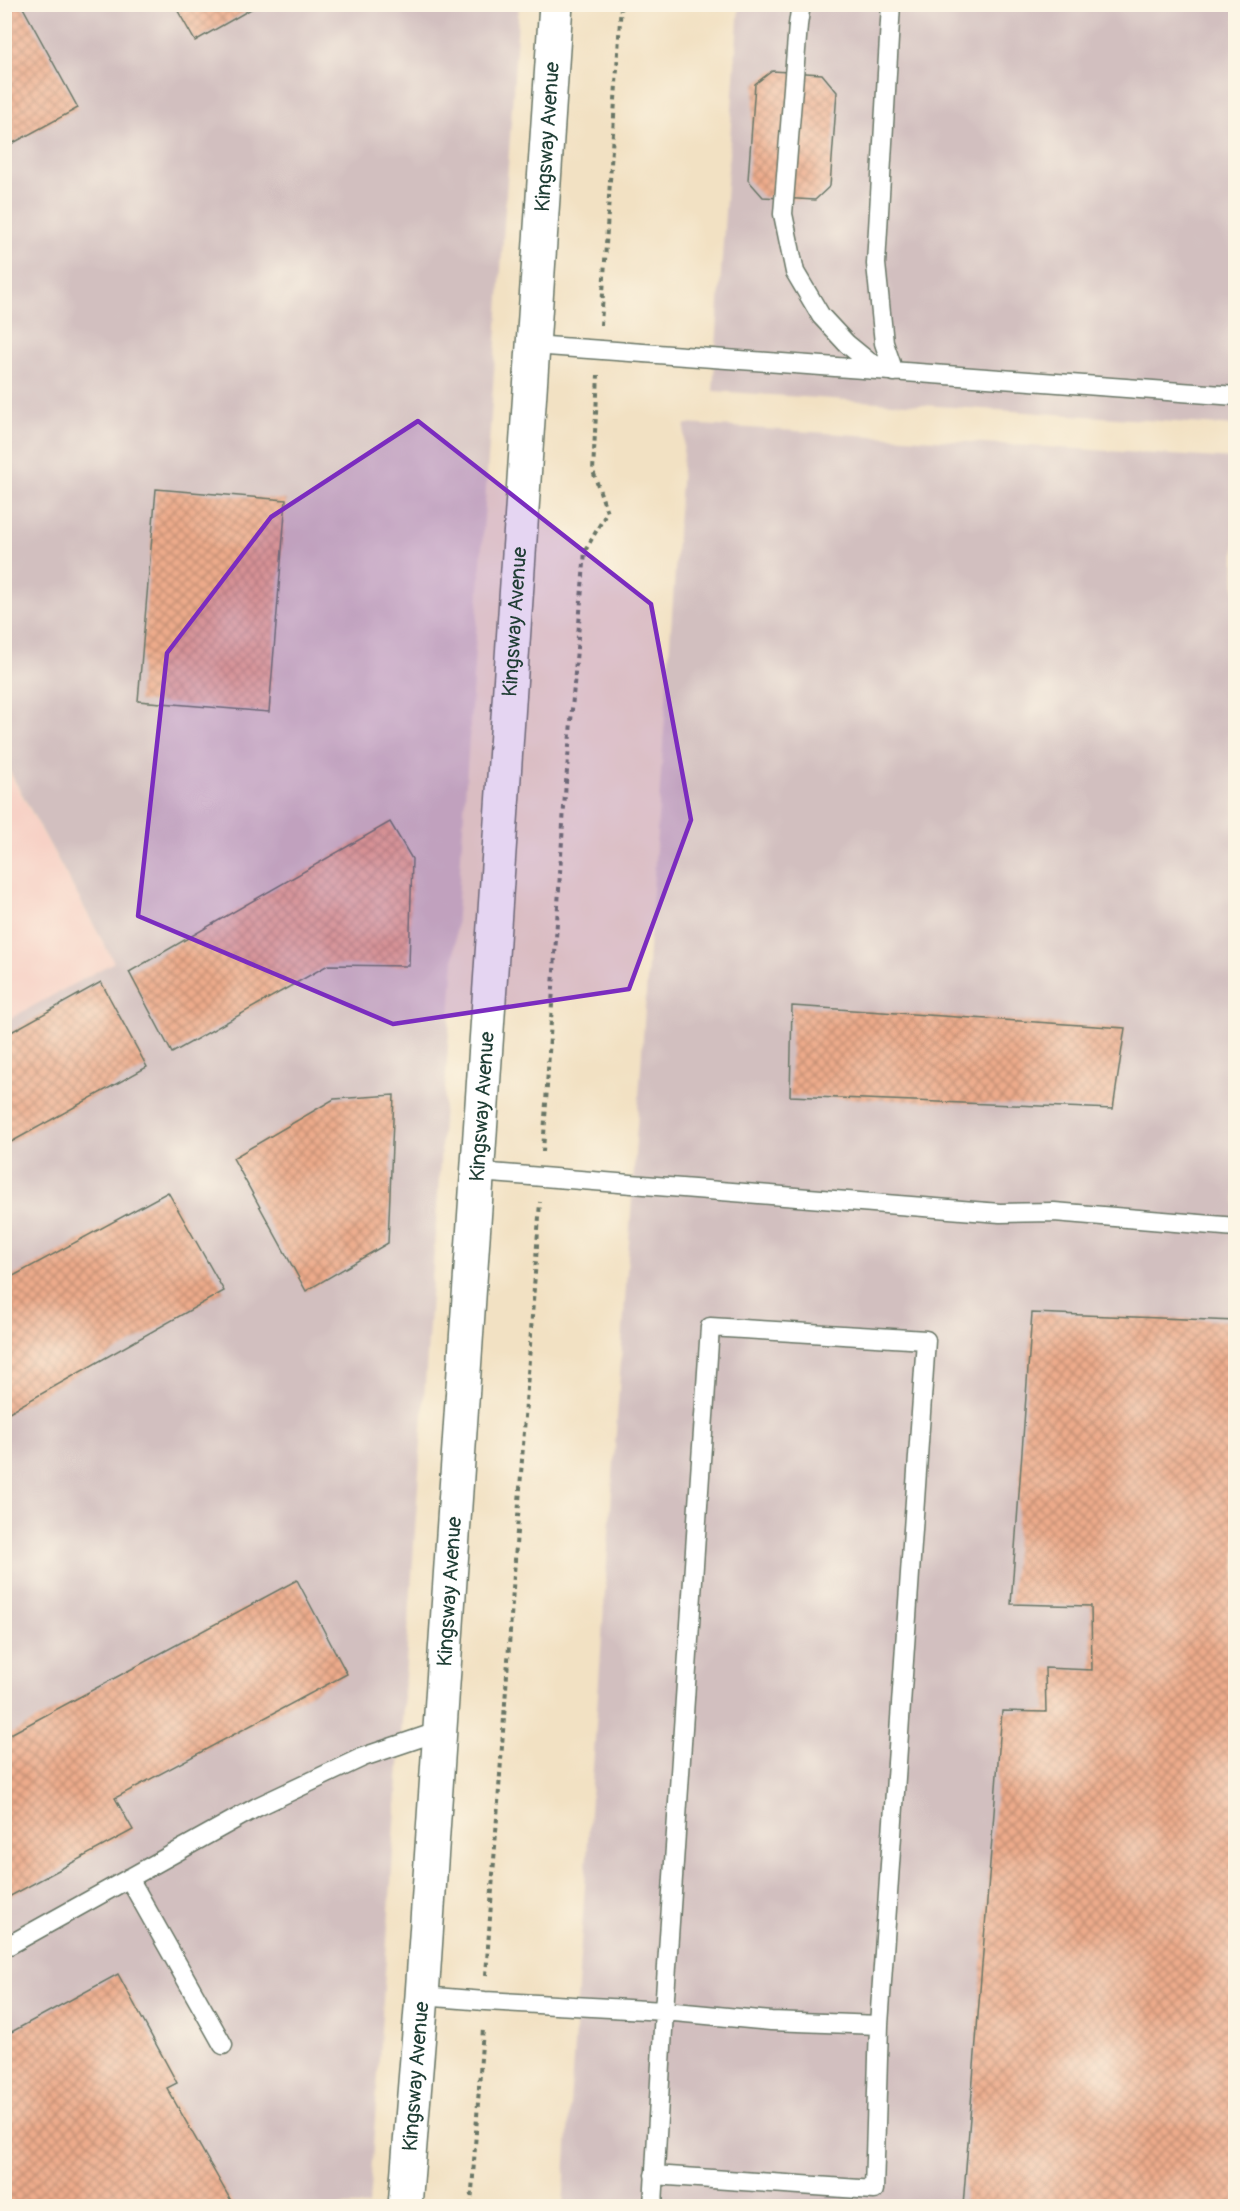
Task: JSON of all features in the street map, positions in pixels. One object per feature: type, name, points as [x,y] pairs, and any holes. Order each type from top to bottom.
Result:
[{"type":"main road","name":"Kingsway Avenue","points":[[405,2206],[422,1996],[556,4]]},
{"type":"lane","points":[[891,4],[876,264],[884,343],[894,372]]},
{"type":"lane","points":[[801,7],[783,214],[795,272],[821,316],[847,344],[869,362],[894,372]]},
{"type":"lane","points":[[532,345],[1236,396]]},
{"type":"lane","points":[[478,1172],[1000,1213],[1054,1212],[1236,1227]]},
{"type":"lane","points":[[652,2206],[664,2011],[710,1327],[926,1340],[879,2025],[873,2190],[654,2175]]},
{"type":"lane","points":[[4,1948],[257,1807],[352,1762],[440,1731]]},
{"type":"lane","points":[[129,1878],[223,2045]]},
{"type":"lane","points":[[422,1996],[664,2011],[771,2021],[879,2025]]},
{"type":"path","points":[[601,314],[621,4]]},
{"type":"path","points":[[543,1146],[564,807],[585,551],[607,512],[593,471],[596,395]]},
{"type":"path","points":[[487,1965],[540,1204]]},
{"type":"path","points":[[471,2206],[482,2047]]},
{"type":"highlighted area","points":[[418,421],[651,604],[691,820],[629,989],[393,1024],[138,916],[167,653],[271,517]]},
{"type":"shaded area","points":[[5,5],[519,5],[369,2206],[5,2206],[4,1022],[114,962],[5,763]]},
{"type":"shaded area","points":[[739,5],[1235,5],[1235,426],[713,391]]},
{"type":"shaded area","points":[[685,424],[1235,459],[1235,2206],[563,2206]]},
{"type":"shaded area","points":[[4,763],[114,962],[5,1022],[4,1022]]},
{"type":"building","points":[[4,4],[21,4],[78,108],[4,148]]},
{"type":"building","points":[[174,4],[260,4],[195,41]]},
{"type":"building","points":[[772,71],[822,74],[837,92],[830,186],[815,200],[763,197],[748,180],[755,84]]},
{"type":"building","points":[[156,489],[286,500],[269,712],[138,701]]},
{"type":"building","points":[[390,822],[412,859],[409,966],[328,965],[172,1053],[129,972]]},
{"type":"building","points":[[101,982],[147,1067],[4,1146],[4,1036]]},
{"type":"building","points":[[792,1006],[1125,1028],[1113,1109],[790,1096]]},
{"type":"building","points":[[394,1095],[388,1243],[306,1291],[233,1158],[334,1099]]},
{"type":"building","points":[[168,1192],[224,1291],[4,1415],[4,1281]]},
{"type":"building","points":[[1032,1313],[1236,1321],[1236,2206],[963,2206],[1002,1711],[1046,1712],[1045,1668],[1092,1670],[1091,1606],[1011,1604]]},
{"type":"building","points":[[297,1580],[347,1674],[115,1798],[133,1830],[5,1899],[5,1737]]},
{"type":"building","points":[[118,1974],[177,2083],[167,2088],[234,2206],[4,2206],[4,2036]]}]
